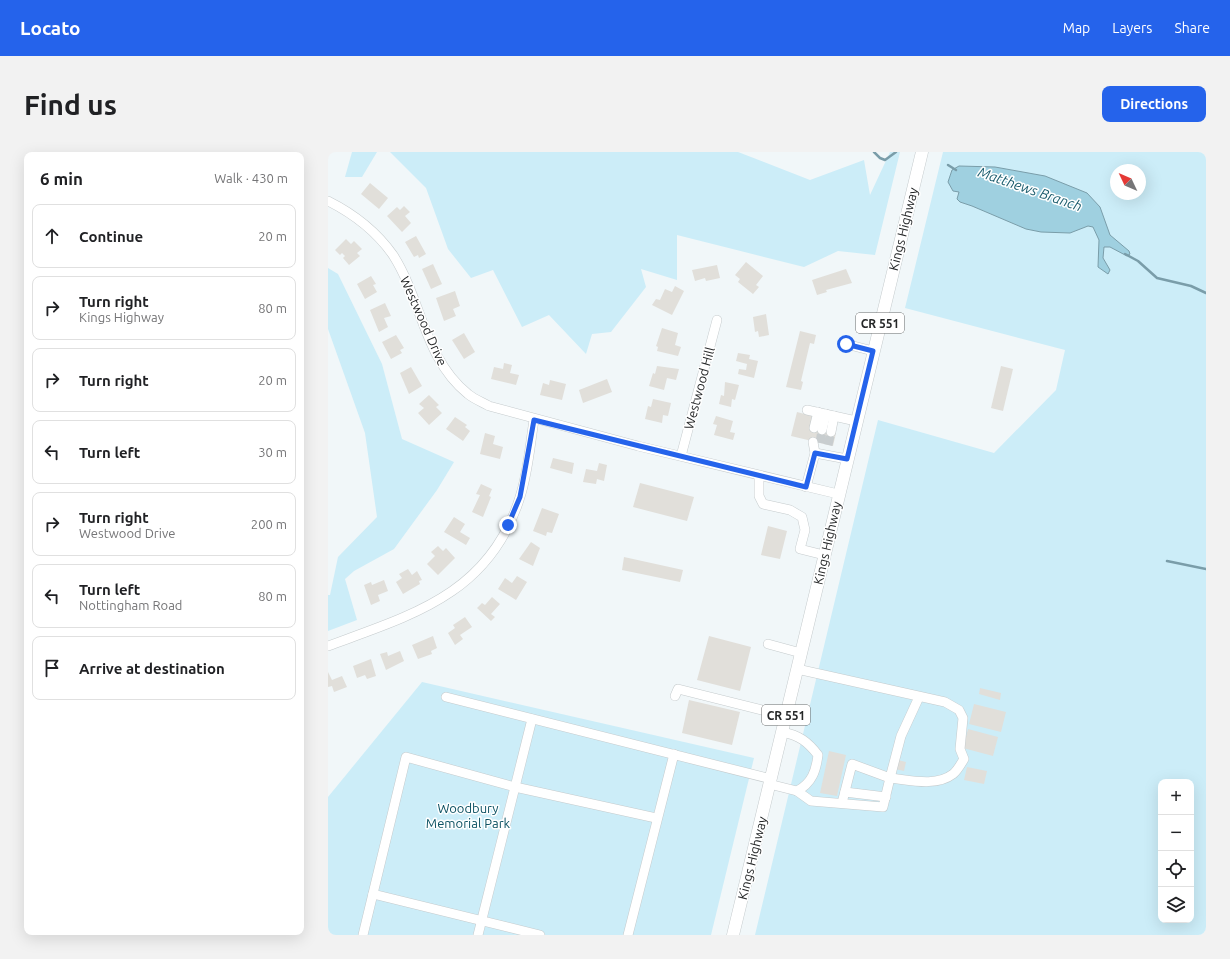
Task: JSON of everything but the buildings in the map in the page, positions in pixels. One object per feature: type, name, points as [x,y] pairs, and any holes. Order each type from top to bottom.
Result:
[{"type":"main road","name":"Kings Highway","points":[[733,935],[802,653],[838,494],[922,152]]},
{"type":"street","name":"Westwood Drive","points":[[328,201],[346,210],[375,232],[393,256],[405,278],[436,355],[449,376],[468,394],[489,406],[534,420],[838,494]]},
{"type":"street","name":"Westwood Hill","points":[[682,456],[717,320]]},
{"type":"street","points":[[846,344],[873,351]]},
{"type":"street","points":[[807,410],[856,421]]},
{"type":"street","points":[[826,414],[823,430],[826,414]]},
{"type":"street","points":[[328,646],[410,616],[469,580],[492,554],[508,525],[520,497],[534,420]]},
{"type":"street","points":[[806,487],[820,454],[820,443],[820,454]]},
{"type":"street","points":[[820,454],[847,459]]},
{"type":"street","points":[[759,476],[759,496],[763,504],[790,510],[802,517],[805,530],[800,549],[824,555]]},
{"type":"street","points":[[768,644],[802,653]]},
{"type":"street","points":[[798,669],[945,702],[959,710],[963,718],[960,749],[964,759],[954,773],[945,779],[932,781],[890,778],[852,764],[842,803]]},
{"type":"street","points":[[675,696],[678,690],[786,716]]},
{"type":"street","points":[[446,697],[674,754],[797,791],[811,801],[884,807],[901,736],[919,697]]},
{"type":"street","points":[[478,935],[532,719]]},
{"type":"street","points":[[782,732],[793,734],[808,742],[818,755],[816,771],[806,786],[797,791]]},
{"type":"street","points":[[628,935],[656,818],[674,754]]},
{"type":"street","points":[[363,935],[406,757],[515,787],[656,818]]},
{"type":"street","points":[[845,792],[886,797]]},
{"type":"street","points":[[373,894],[540,935]]},
{"type":"green space","points":[[352,152],[377,152],[362,177],[345,177]]},
{"type":"green space","points":[[390,152],[738,152],[810,180],[864,160],[870,195],[890,152],[900,152],[875,255],[838,251],[804,267],[677,235],[677,280],[641,269],[646,287],[611,332],[592,334],[586,354],[549,315],[522,327],[493,270],[471,278],[448,249],[426,188]]},
{"type":"green space","points":[[943,152],[1206,152],[1206,935],[755,935],[878,420],[994,453],[1056,390],[1065,350],[905,308]]},
{"type":"green space","points":[[328,268],[338,274],[382,364],[402,439],[454,462],[437,490],[394,549],[354,571],[345,579],[357,620],[328,631],[328,595],[330,595],[338,557],[377,517],[365,433],[328,329]]},
{"type":"green space","name":"Woodbury Memorial Park","points":[[422,682],[754,758],[711,935],[328,935],[328,797]]},
{"type":"water","points":[[959,166],[995,167],[1045,176],[1087,193],[1100,207],[1110,235],[1129,251],[1130,254],[1127,256],[1110,247],[1104,247],[1103,258],[1110,270],[1108,274],[1098,267],[1099,240],[1093,227],[1088,226],[1070,233],[1041,232],[1026,229],[960,202],[957,199],[959,192],[953,191],[948,182],[952,170]]},
{"type":"waterway","name":"Matthews Branch","points":[[874,152],[880,158],[885,160],[896,152]]},
{"type":"waterway","name":"Matthews Branch","points":[[948,165],[956,170]]},
{"type":"waterway","name":"Matthews Branch","points":[[1125,254],[1138,261],[1157,278],[1191,286],[1206,293]]},
{"type":"waterway","points":[[1167,561],[1206,569]]},
{"type":"tunnel","points":[[820,443],[822,430]]},
{"type":"tunnel","points":[[828,445],[831,432]]},
{"type":"route","points":[[508,525],[520,497],[534,420],[806,487],[815,453],[847,459],[873,351],[846,344]]}]
